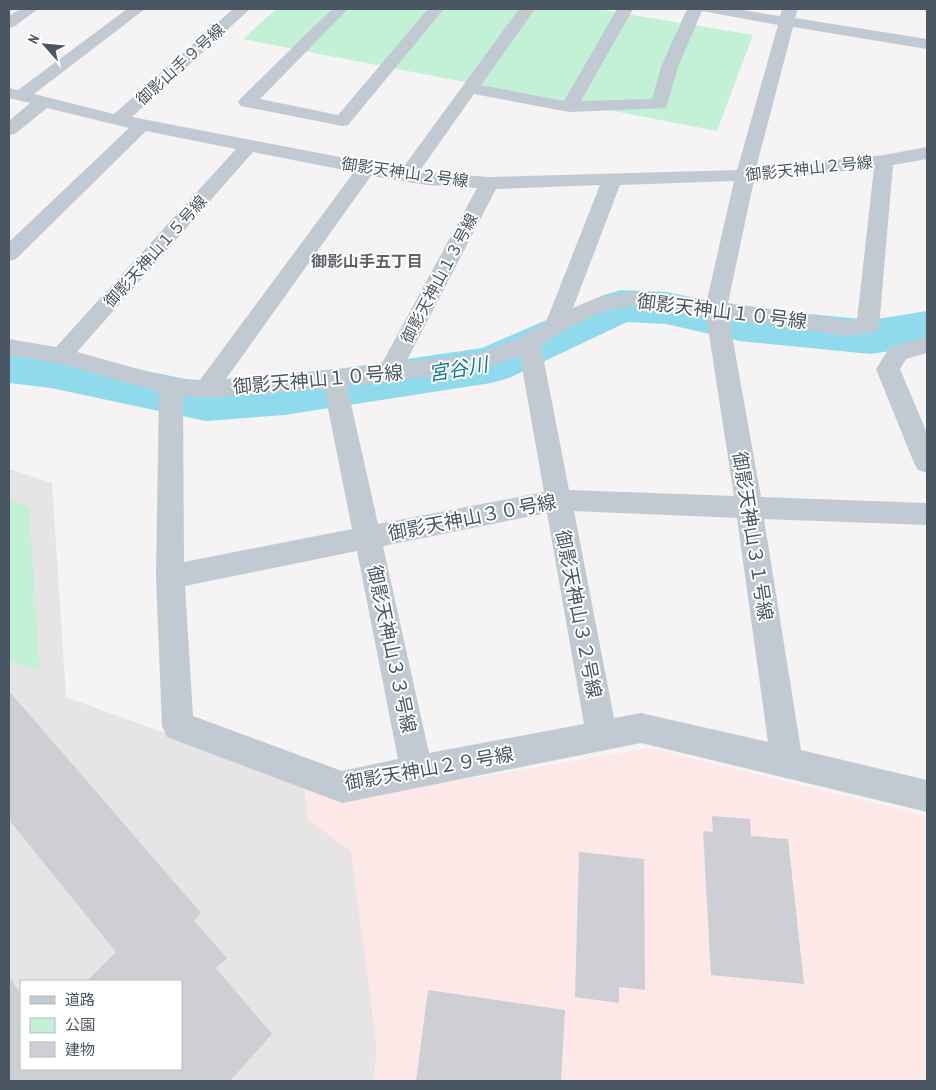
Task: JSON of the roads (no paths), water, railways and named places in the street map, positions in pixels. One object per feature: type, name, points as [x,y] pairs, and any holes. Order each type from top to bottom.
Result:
[{"type":"street","points":[[9,23],[30,9]]},
{"type":"street","points":[[15,94],[137,9]]},
{"type":"street","name":"御影山手９号線","points":[[118,120],[242,9]]},
{"type":"street","points":[[340,9],[248,102],[342,121],[436,9]]},
{"type":"street","points":[[407,175],[527,9]]},
{"type":"street","points":[[569,107],[625,9]]},
{"type":"street","points":[[470,88],[569,107],[660,104],[669,66],[695,9]]},
{"type":"street","points":[[708,9],[787,15],[927,44]]},
{"type":"street","points":[[717,317],[745,175],[787,15]]},
{"type":"street","name":"御影天神山２号線","points":[[15,94],[118,120],[366,169],[489,183],[745,175],[884,160],[927,153]]},
{"type":"street","points":[[9,130],[44,101]]},
{"type":"street","points":[[9,254],[143,124]]},
{"type":"street","name":"御影天神山１５号線","points":[[61,356],[249,146]]},
{"type":"street","name":"御影天神山１０号線","points":[[9,347],[61,356],[171,395],[206,389],[336,387],[388,374],[481,362],[530,350],[555,326],[600,304],[640,298],[717,317],[846,328],[868,327],[884,160]]},
{"type":"street","points":[[206,389],[366,169]]},
{"type":"street","points":[[555,326],[613,178]]},
{"type":"street","name":"御影天神山１３号線","points":[[388,374],[489,183]]},
{"type":"street","name":"御影天神山３１号線","points":[[717,317],[749,506],[788,762]]},
{"type":"street","points":[[927,345],[898,353],[888,369],[927,463]]},
{"type":"street","name":"御影天神山３２号線","points":[[530,350],[556,500],[602,736]]},
{"type":"street","name":"御影天神山３３号線","points":[[336,387],[417,770]]},
{"type":"street","name":"御影天神山２９号線","points":[[171,395],[170,577],[178,726],[342,787],[417,770],[641,728],[927,796]]},
{"type":"street","name":"御影天神山３０号線","points":[[170,577],[556,500],[927,514]]},
{"type":"waterway","name":"宮谷川","points":[[9,365],[51,370],[206,402],[284,396],[491,365],[621,306],[666,308],[740,324],[871,337],[927,328]]},
{"type":"district","name":"御影山手五丁目","points":[[367,261]]}]
